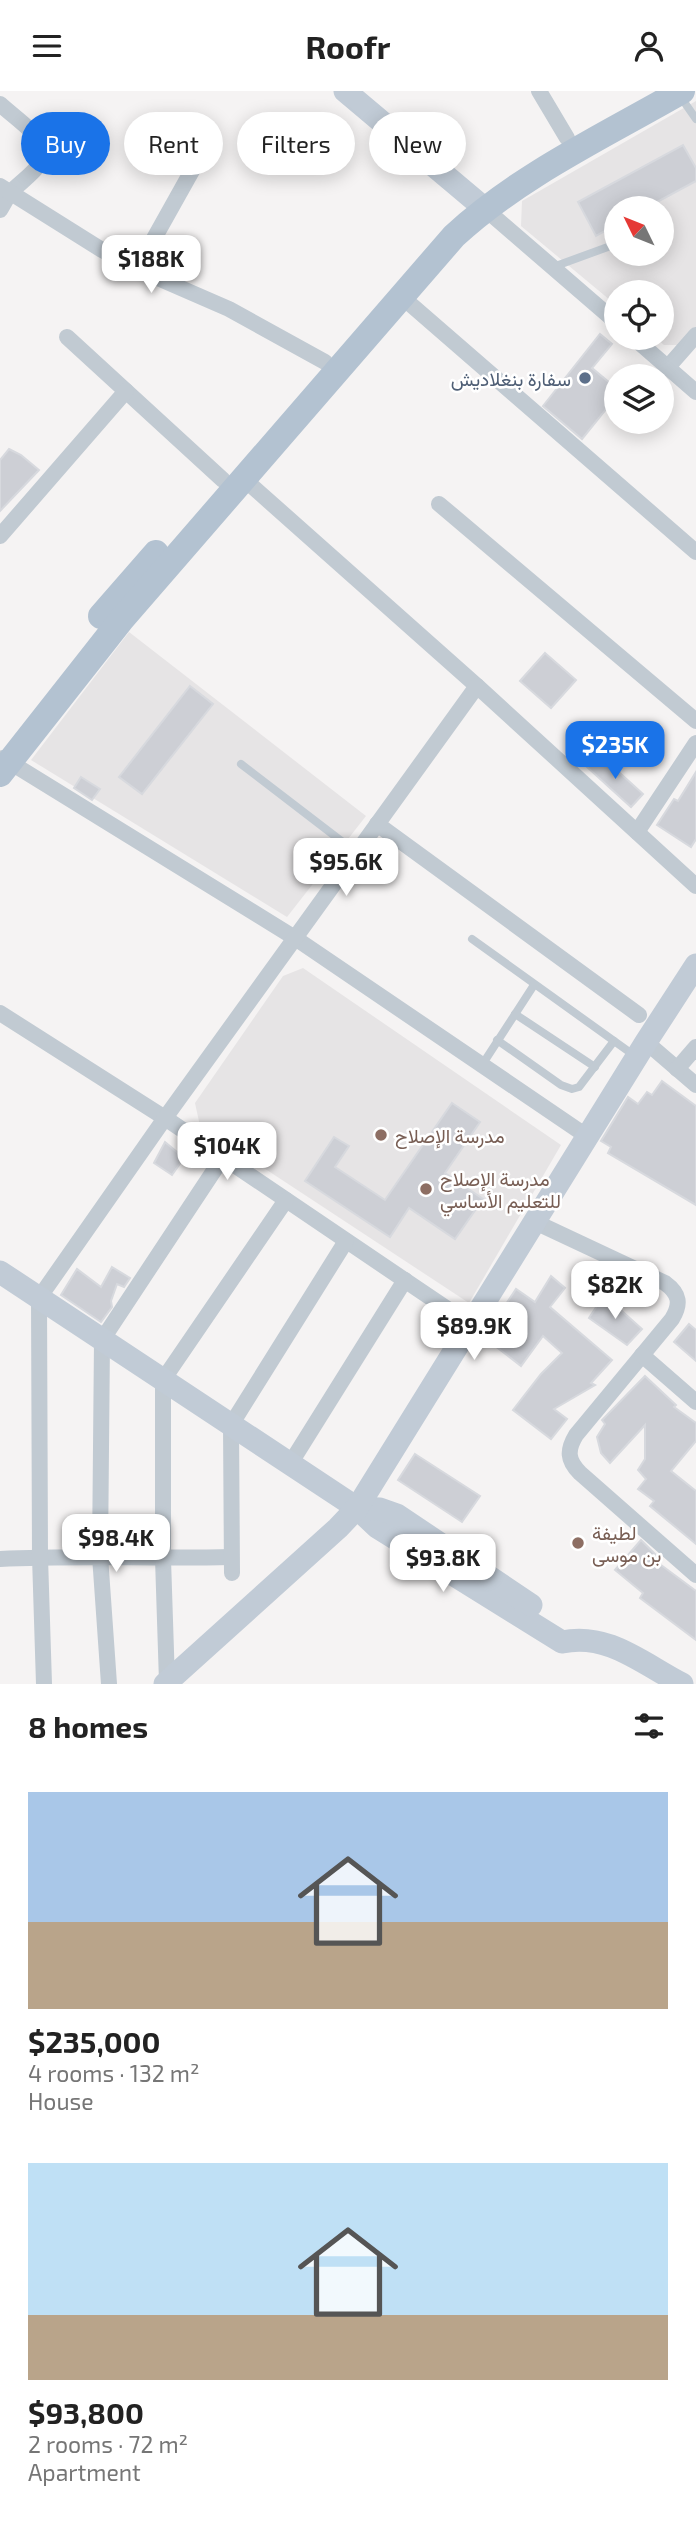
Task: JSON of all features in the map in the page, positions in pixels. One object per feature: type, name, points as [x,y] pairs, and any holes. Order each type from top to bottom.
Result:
[{"type":"main road","points":[[2,762],[122,619],[412,256],[477,202],[567,138],[646,91]]},
{"type":"main road","points":[[233,479],[454,236],[477,202],[516,186],[680,92]]},
{"type":"street","points":[[345,91],[604,312]]},
{"type":"street","points":[[539,91],[567,138]]},
{"type":"street","points":[[0,104],[43,146],[44,154],[40,164],[5,189],[0,210]]},
{"type":"street","points":[[137,269],[190,175]]},
{"type":"street","points":[[5,189],[82,239],[137,269],[229,309],[325,362]]},
{"type":"street","points":[[401,296],[696,552]]},
{"type":"street","points":[[671,364],[696,335]]},
{"type":"street","points":[[67,337],[127,391],[477,686],[696,886]]},
{"type":"street","points":[[648,350],[664,364]]},
{"type":"street","points":[[674,372],[696,392]]},
{"type":"street","points":[[0,536],[127,391]]},
{"type":"street","points":[[439,503],[696,721]]},
{"type":"street","points":[[44,1684],[40,1557],[39,1298],[165,1118],[477,686]]},
{"type":"street","points":[[637,832],[696,743]]},
{"type":"street","points":[[2,762],[295,937],[588,1137]]},
{"type":"street","points":[[377,824],[639,1015]]},
{"type":"street","points":[[166,1683],[357,1508],[641,1049],[696,965]]},
{"type":"street","points":[[0,1013],[165,1118],[471,1325]]},
{"type":"street","points":[[677,1069],[696,1047]]},
{"type":"street","points":[[641,1049],[677,1069],[696,1085]]},
{"type":"street","points":[[109,1684],[100,1556],[102,1339],[223,1157]]},
{"type":"street","points":[[166,1683],[163,1380],[286,1200]]},
{"type":"street","points":[[535,1222],[666,1283],[674,1289],[679,1299],[678,1309],[576,1435],[570,1445],[569,1455],[572,1465],[580,1473],[696,1575]]},
{"type":"street","points":[[0,1559],[100,1556],[232,1565],[231,1425],[346,1241]]},
{"type":"street","points":[[0,1272],[357,1508],[380,1509],[397,1515],[571,1640],[593,1640],[614,1646],[682,1684]]},
{"type":"street","points":[[290,1464],[405,1280]]},
{"type":"street","points":[[642,1355],[696,1402]]},
{"type":"lane","points":[[680,92],[696,119]]},
{"type":"lane","points":[[552,267],[604,248]]},
{"type":"lane","points":[[240,764],[357,853]]},
{"type":"lane","points":[[472,939],[614,1041],[641,1049]]},
{"type":"lane","points":[[482,1065],[534,985]]},
{"type":"lane","points":[[515,1014],[595,1067]]},
{"type":"lane","points":[[497,1040],[561,1085],[572,1089],[579,1087],[614,1041]]},
{"type":"shaded area","points":[[696,101],[696,328],[681,345],[674,345],[674,280],[604,280],[604,295],[521,226],[522,201]]},
{"type":"shaded area","points":[[129,632],[366,816],[287,917],[31,760]]},
{"type":"shaded area","name":"مدرسة الإصلاح","points":[[303,968],[561,1145],[469,1303],[200,1126],[195,1103],[283,976]]},
{"type":"building","points":[[683,145],[696,168],[696,181],[668,196],[604,196],[604,232],[596,236],[578,202]]},
{"type":"building","name":"سفارة بنغلاديش","points":[[600,334],[604,337],[604,350],[607,350],[592,368],[604,378],[604,412],[582,439],[543,406]]},
{"type":"building","points":[[9,449],[39,470],[0,511],[0,460]]},
{"type":"building","points":[[545,653],[576,680],[551,708],[520,681]]},
{"type":"building","points":[[190,686],[213,704],[142,794],[119,777]]},
{"type":"building","points":[[599,754],[643,794],[631,807],[587,767]]},
{"type":"building","points":[[696,772],[696,839],[691,847],[657,825],[674,799],[678,801]]},
{"type":"building","points":[[81,777],[100,789],[92,800],[74,788]]},
{"type":"building","points":[[662,1081],[696,1106],[696,1205],[608,1153],[611,1147],[601,1141],[628,1097],[638,1104],[647,1092],[652,1095]]},
{"type":"building","points":[[452,1103],[480,1122],[445,1173],[483,1199],[455,1239],[409,1208],[390,1237],[305,1181],[334,1137],[349,1146],[335,1167],[385,1200]]},
{"type":"building","points":[[165,1142],[184,1158],[172,1175],[154,1163]]},
{"type":"building","points":[[112,1267],[130,1278],[124,1287],[117,1284],[111,1301],[112,1307],[101,1322],[61,1295],[77,1269],[101,1287]]},
{"type":"building","points":[[551,1276],[565,1288],[550,1307],[612,1360],[591,1383],[595,1385],[554,1409],[567,1419],[551,1439],[513,1410],[541,1374],[562,1353],[543,1336],[521,1366],[490,1342],[507,1317],[500,1313],[516,1289],[535,1302]]},
{"type":"building","points":[[604,1295],[642,1329],[627,1345],[589,1318]]},
{"type":"building","points":[[689,1324],[696,1330],[696,1361],[674,1342]]},
{"type":"building","points":[[645,1376],[676,1405],[674,1407],[696,1423],[696,1441],[671,1471],[696,1491],[696,1544],[650,1506],[654,1501],[638,1489],[646,1479],[638,1470],[645,1459],[645,1425],[610,1463],[601,1453],[597,1437],[605,1424],[602,1420]]},
{"type":"building","points":[[415,1454],[480,1496],[462,1522],[398,1480]]},
{"type":"building","points":[[641,1540],[660,1559],[657,1562],[696,1591],[696,1640],[640,1598],[643,1593],[615,1570]]},
{"type":"place","name":"سفارة بنغلاديش","points":[[585,378]]},
{"type":"place","name":"مدرسة الإصلاح","points":[[381,1135]]},
{"type":"place","name":"مدرسة الإصلاح للتعليم الأساسي","points":[[426,1189]]},
{"type":"place","name":"لطيفة بن موسى","points":[[578,1543]]}]
